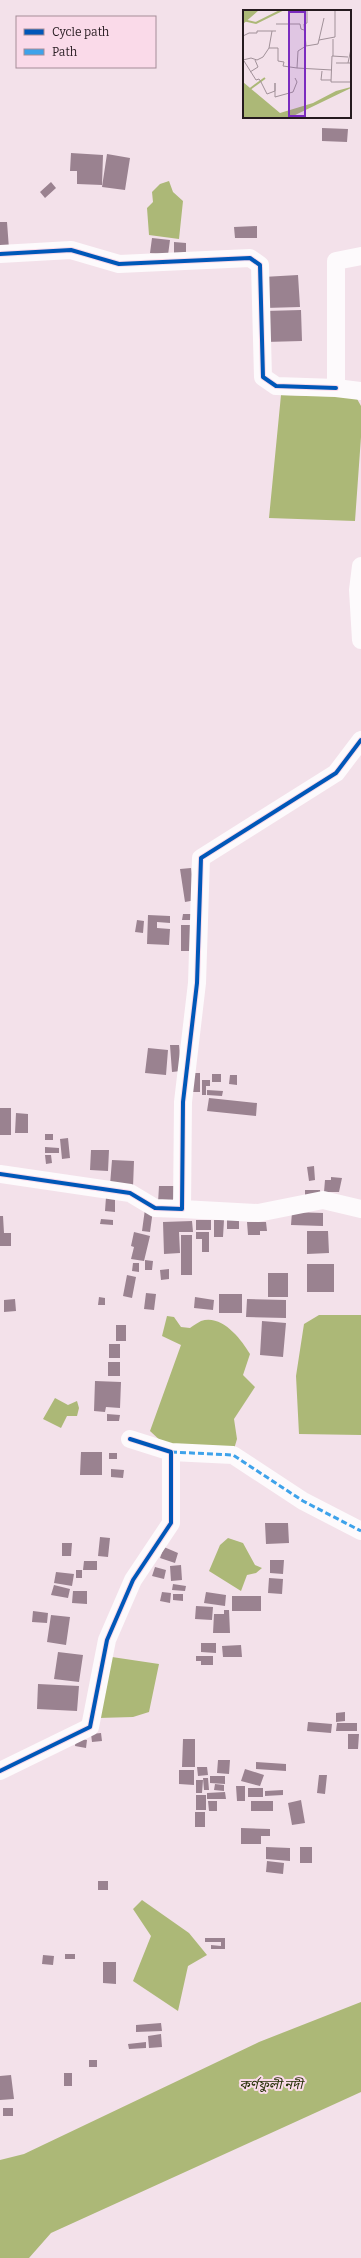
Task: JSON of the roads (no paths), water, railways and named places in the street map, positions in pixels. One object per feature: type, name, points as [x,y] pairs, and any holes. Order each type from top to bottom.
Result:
[{"type":"street","points":[[0,254],[71,250],[119,264],[250,258],[260,264],[263,377],[276,386],[336,388],[361,391]]},
{"type":"street","points":[[336,388],[336,261],[361,256]]},
{"type":"street","points":[[361,566],[358,590],[361,640]]},
{"type":"street","points":[[182,1209],[183,1102],[197,983],[201,858],[336,773],[361,740]]},
{"type":"street","points":[[0,1174],[130,1193],[155,1208],[258,1213],[324,1200],[361,1209]]},
{"type":"street","points":[[130,1439],[171,1452],[233,1455],[303,1501],[361,1531]]},
{"type":"street","points":[[0,1771],[90,1727],[107,1640],[134,1580],[171,1523],[171,1452]]},
{"type":"water","points":[[169,181],[173,192],[183,201],[179,239],[149,235],[147,208],[153,202],[152,192],[160,184]]},
{"type":"water","points":[[281,395],[356,397],[361,406],[361,437],[355,521],[269,518]]},
{"type":"water","points":[[319,1315],[361,1315],[361,1435],[299,1434],[296,1376],[304,1324]]},
{"type":"water","points":[[167,1316],[174,1317],[181,1327],[190,1328],[201,1321],[209,1320],[223,1324],[236,1335],[250,1354],[243,1375],[255,1387],[234,1419],[237,1439],[234,1449],[164,1444],[150,1431],[181,1345],[162,1336]]},
{"type":"water","points":[[55,1398],[68,1405],[77,1401],[79,1408],[77,1416],[67,1416],[61,1428],[43,1419]]},
{"type":"water","points":[[228,1538],[243,1543],[255,1565],[262,1568],[256,1573],[247,1575],[241,1591],[209,1571],[220,1545]]},
{"type":"water","points":[[112,1657],[159,1664],[149,1712],[133,1717],[98,1718]]},
{"type":"water","points":[[142,1900],[189,1933],[207,1955],[188,1966],[178,2011],[133,1981],[151,1936],[133,1909]]},
{"type":"water","name":"কর্ণফুলী নদী","points":[[361,2002],[361,2092],[51,2233],[29,2258],[0,2258],[0,2160],[24,2154],[259,2042]]}]
